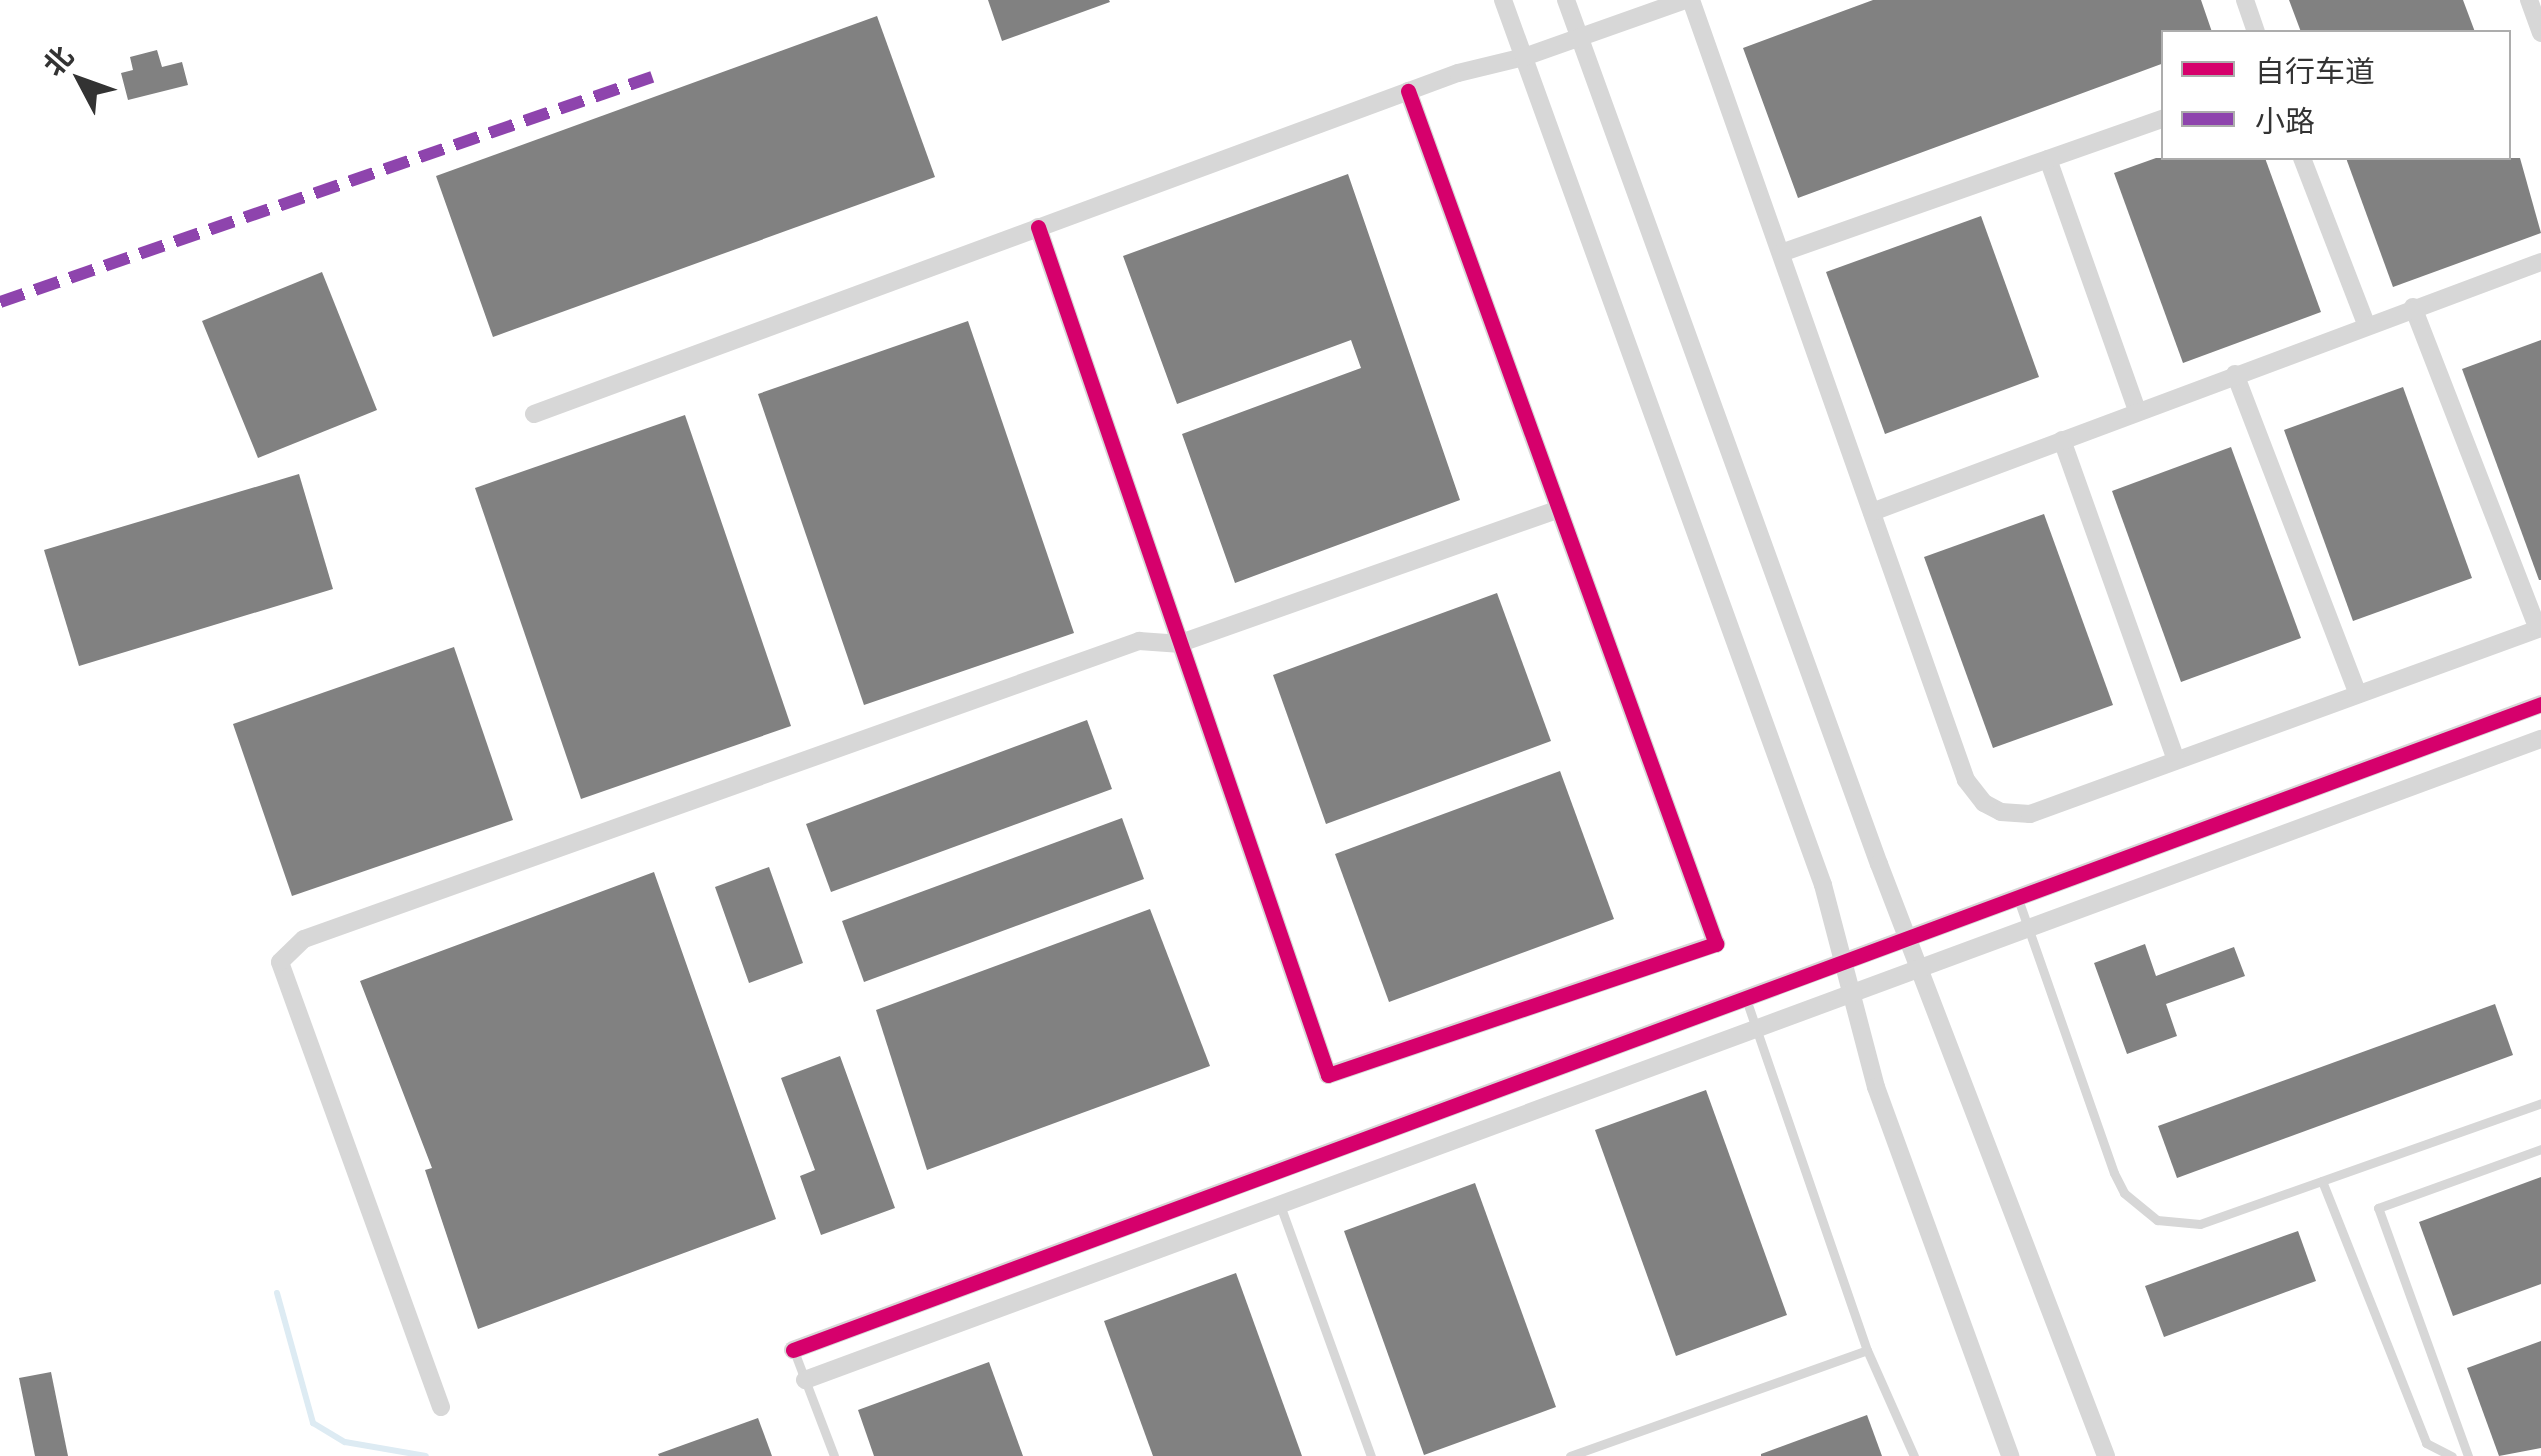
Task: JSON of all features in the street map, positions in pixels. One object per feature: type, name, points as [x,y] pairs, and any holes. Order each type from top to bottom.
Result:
[{"type":"street","points":[[1503,0],[1823,885],[1876,1087],[2010,1456]]},
{"type":"street","points":[[1566,0],[1907,937],[2106,1456]]},
{"type":"street","points":[[534,414],[1408,91],[1524,57],[1688,0],[1966,780],[1984,803],[2001,812],[2030,814],[2539,628],[2413,308]]},
{"type":"street","points":[[2246,0],[2255,30]]},
{"type":"street","points":[[2529,0],[2541,32]]},
{"type":"street","points":[[1038,228],[1328,1075],[1716,944],[1408,91]]},
{"type":"street","points":[[1781,253],[2161,119]]},
{"type":"street","points":[[2048,158],[2137,411]]},
{"type":"street","points":[[2303,160],[2366,324]]},
{"type":"street","points":[[1872,512],[2366,324],[2541,262]]},
{"type":"street","points":[[2236,374],[2358,694]]},
{"type":"street","points":[[2062,440],[2176,760]]},
{"type":"street","points":[[442,1407],[280,962],[304,938],[1139,641],[1178,644],[1559,509]]},
{"type":"street","points":[[793,1350],[2541,704]]},
{"type":"street","points":[[805,1380],[2541,739]]},
{"type":"lane","points":[[2017,896],[2114,1173],[2138,1209],[2157,1220],[2200,1224],[2541,1103]]},
{"type":"lane","points":[[1746,996],[1867,1350],[1914,1456]]},
{"type":"lane","points":[[2468,1456],[2378,1208],[2541,1148]]},
{"type":"lane","points":[[2322,1182],[2426,1443],[2452,1456]]},
{"type":"lane","points":[[1279,1204],[1372,1456]]},
{"type":"lane","points":[[793,1350],[834,1456]]},
{"type":"lane","points":[[1570,1456],[1867,1350]]},
{"type":"building","points":[[988,0],[1109,0],[1110,2],[1002,41]]},
{"type":"building","points":[[1873,0],[2201,0],[2211,30],[2161,30],[2161,64],[1798,198],[1743,48]]},
{"type":"building","points":[[2289,0],[2463,0],[2474,30],[2300,30]]},
{"type":"building","points":[[877,16],[935,177],[493,337],[436,176]]},
{"type":"building","points":[[157,50],[162,67],[182,62],[188,85],[128,100],[121,73],[133,70],[130,57]]},
{"type":"building","points":[[2156,158],[2266,160],[2321,312],[2183,363],[2114,173]]},
{"type":"building","points":[[2520,158],[2541,233],[2393,287],[2347,160]]},
{"type":"building","points":[[1348,174],[1460,500],[1235,583],[1182,434],[1361,368],[1351,340],[1177,404],[1123,256]]},
{"type":"building","points":[[1981,216],[2039,377],[1885,434],[1826,272]]},
{"type":"building","points":[[322,272],[377,410],[258,458],[202,321]]},
{"type":"building","points":[[968,321],[1074,633],[864,705],[758,394]]},
{"type":"building","points":[[2541,340],[2541,580],[2539,580],[2462,369]]},
{"type":"building","points":[[2403,387],[2472,578],[2353,621],[2284,430]]},
{"type":"building","points":[[685,415],[791,726],[581,799],[475,488]]},
{"type":"building","points":[[2231,447],[2301,638],[2181,682],[2112,491]]},
{"type":"building","points":[[299,474],[333,589],[79,666],[44,550]]},
{"type":"building","points":[[2044,514],[2113,705],[1993,748],[1924,557]]},
{"type":"building","points":[[1497,593],[1551,741],[1326,824],[1273,675]]},
{"type":"building","points":[[454,647],[513,820],[292,896],[233,724]]},
{"type":"building","points":[[1087,720],[1112,789],[831,892],[806,824]]},
{"type":"building","points":[[1560,771],[1614,919],[1389,1002],[1335,854]]},
{"type":"building","points":[[1122,818],[1144,879],[864,982],[842,921]]},
{"type":"building","points":[[769,867],[803,963],[749,983],[715,887]]},
{"type":"building","points":[[654,872],[776,1219],[478,1329],[425,1170],[432,1168],[360,981]]},
{"type":"building","points":[[1150,909],[1210,1066],[927,1170],[876,1010]]},
{"type":"building","points":[[2145,944],[2156,976],[2234,947],[2245,976],[2166,1004],[2177,1036],[2127,1054],[2094,963]]},
{"type":"building","points":[[2495,1004],[2513,1055],[2177,1178],[2158,1126]]},
{"type":"building","points":[[840,1056],[895,1208],[821,1235],[800,1176],[815,1170],[781,1078]]},
{"type":"building","points":[[1706,1090],[1787,1315],[1676,1356],[1595,1130]]},
{"type":"building","points":[[2541,1177],[2541,1284],[2453,1316],[2419,1222]]},
{"type":"building","points":[[1475,1183],[1556,1407],[1424,1455],[1344,1231]]},
{"type":"building","points":[[2298,1231],[2316,1281],[2164,1337],[2145,1286]]},
{"type":"building","points":[[1236,1273],[1302,1456],[1153,1456],[1104,1321]]},
{"type":"building","points":[[2541,1341],[2541,1448],[2499,1456],[2467,1368]]},
{"type":"building","points":[[989,1362],[1023,1456],[874,1456],[858,1410]]},
{"type":"building","points":[[51,1372],[68,1456],[35,1456],[19,1378]]},
{"type":"building","points":[[1867,1415],[1882,1456],[1761,1456],[1761,1454]]},
{"type":"building","points":[[758,1418],[772,1456],[658,1454]]},
{"type":"waterway","points":[[277,1293],[313,1423],[345,1442],[426,1456]]},
{"type":"marked path","points":[[0,302],[652,77]]},
{"type":"cycle path","points":[[1038,227],[1328,1075],[1716,944],[1408,91]]},
{"type":"cycle path","points":[[793,1350],[2541,704]]}]
